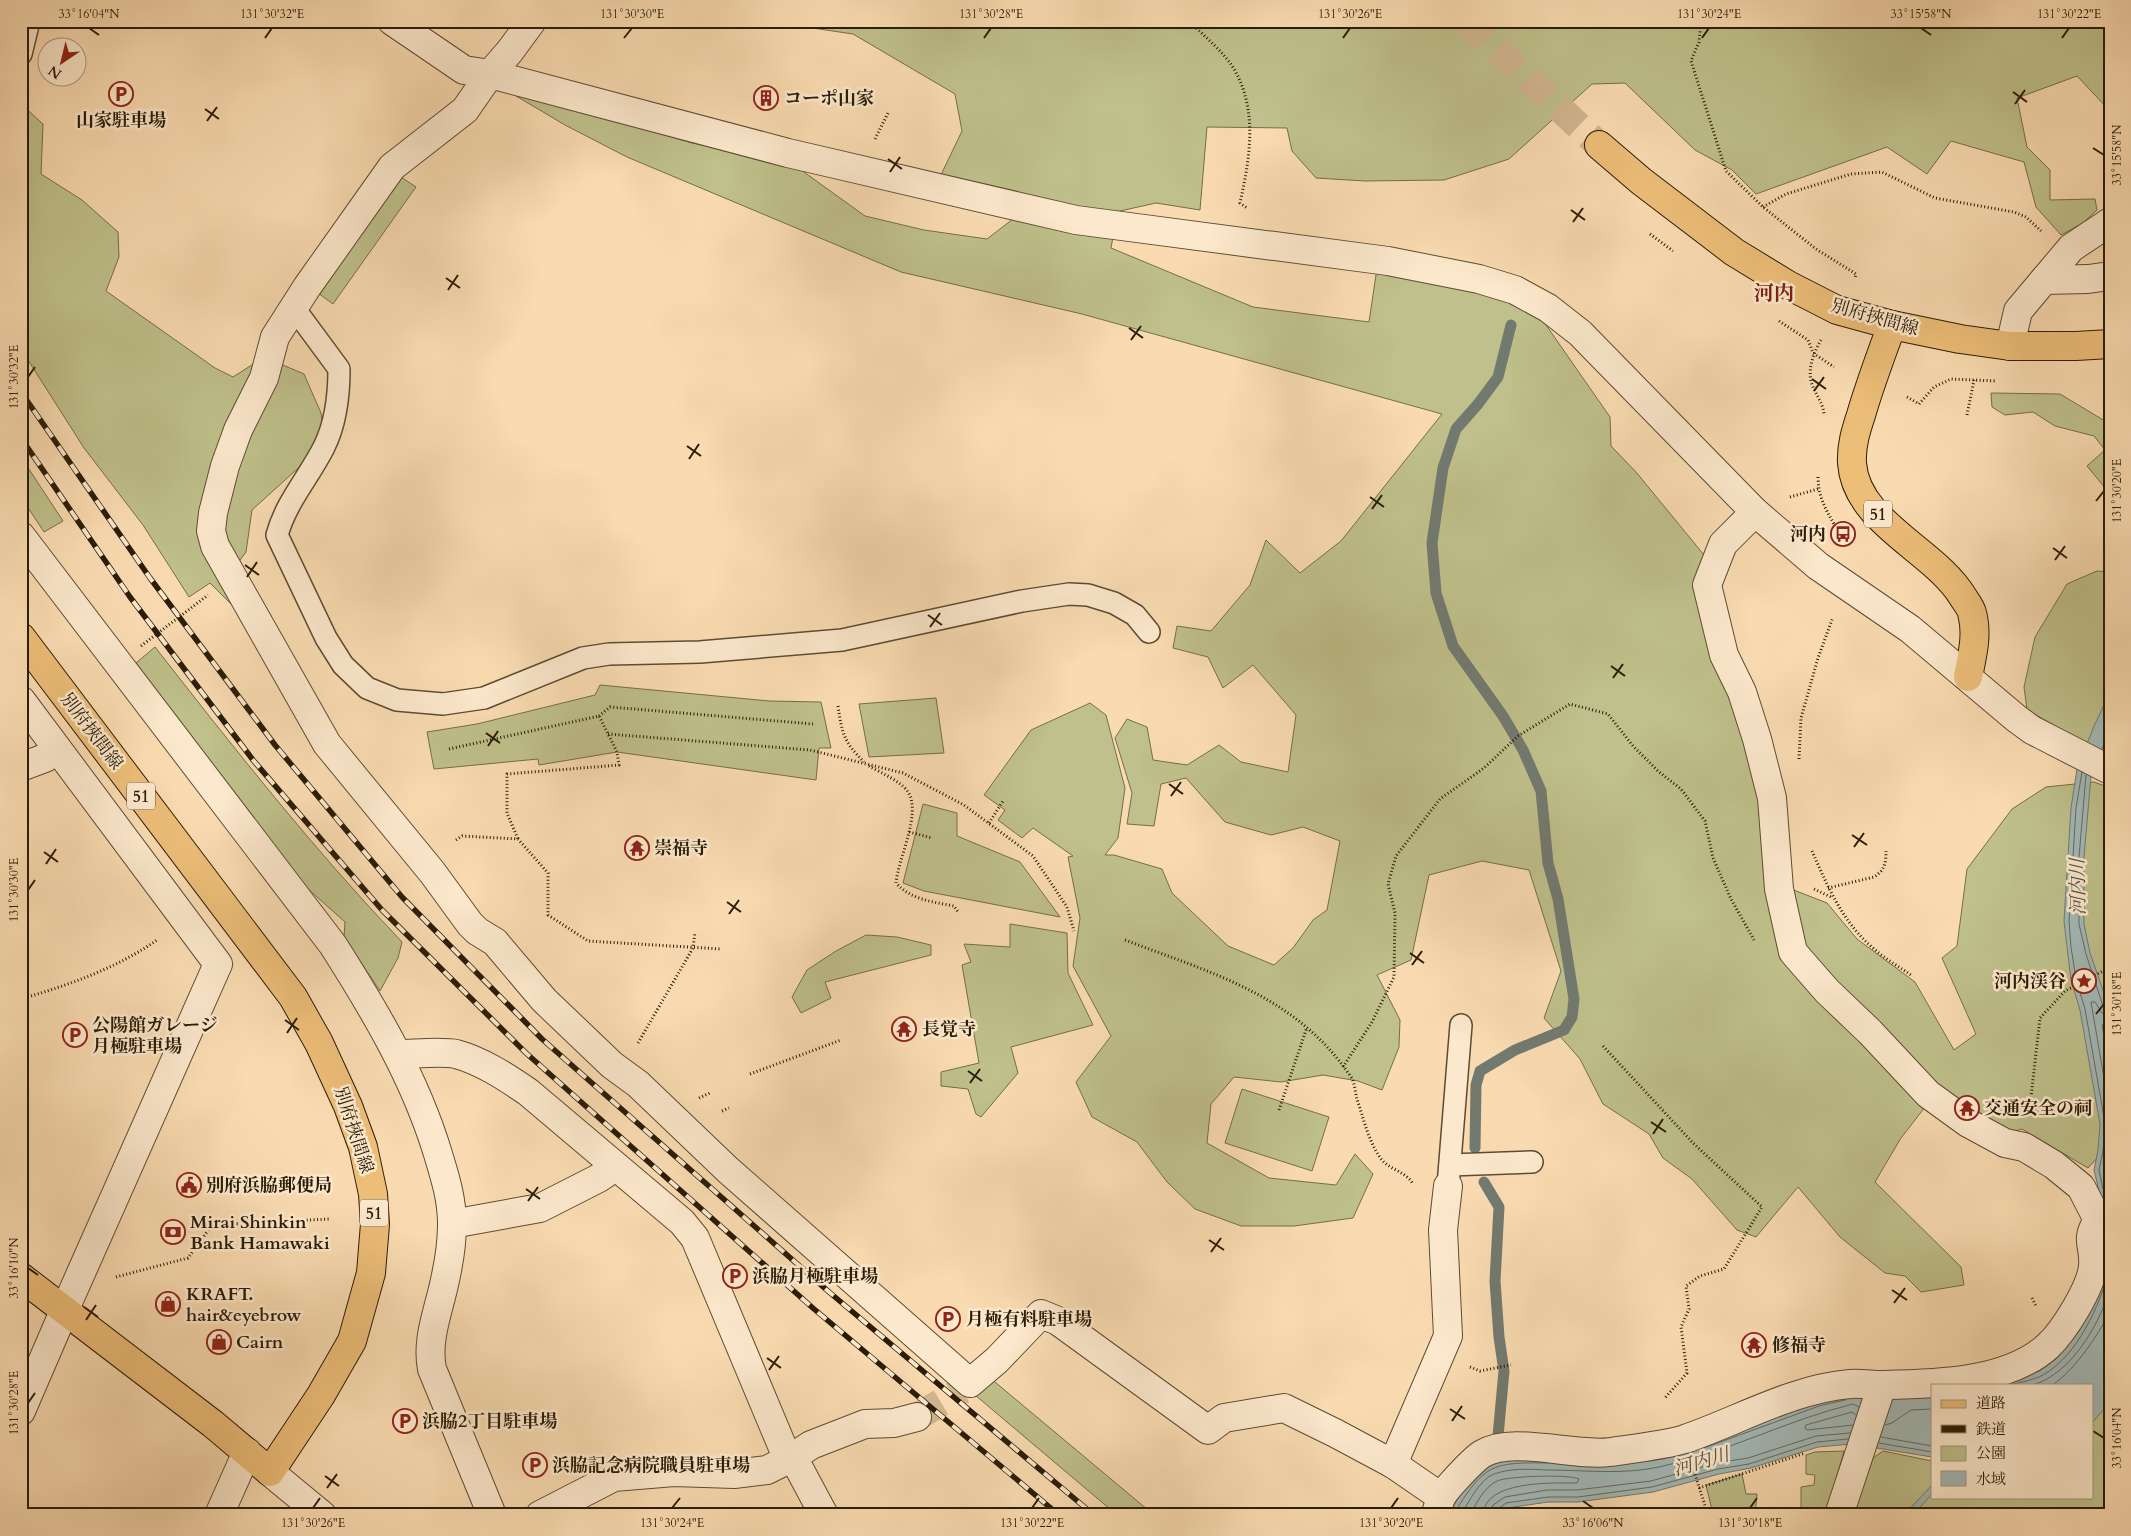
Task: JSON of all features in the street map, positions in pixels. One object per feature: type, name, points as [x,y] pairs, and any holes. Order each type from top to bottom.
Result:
[{"type":"main road","name":"別府挾間線","points":[[1599,145],[1684,216],[1734,252],[1788,285],[1838,310],[1892,325],[1960,339],[2010,346],[2110,344]]},
{"type":"main road","name":"51","points":[[1892,325],[1871,382],[1853,442],[1852,463],[1856,485],[1869,506],[1885,522],[1955,583],[1972,612],[1975,644],[1968,677]]},
{"type":"main road","name":"別府挾間線","points":[[21,637],[293,998],[319,1043],[340,1086],[363,1147],[373,1194],[375,1224],[371,1273],[352,1341],[321,1395],[270,1472]]},
{"type":"main road","points":[[21,1277],[65,1309],[270,1472]]},
{"type":"street","points":[[392,21],[464,70],[490,74],[788,152],[1076,220],[1388,261],[1479,279],[1515,290],[1548,308],[1580,333],[1755,512],[1818,566],[1910,628],[2032,730],[2110,770]]},
{"type":"street","points":[[532,21],[490,74],[465,110],[392,167],[275,337],[264,378],[238,430],[225,466],[213,513],[211,531],[215,546],[327,744],[432,872],[470,924],[477,931],[495,942],[509,956],[544,1000],[612,1065],[638,1084],[728,1170],[966,1386],[997,1360],[1041,1314],[1058,1321],[1208,1430],[1224,1418],[1284,1408],[1335,1432],[1393,1464],[1439,1506],[1482,1454],[1504,1446],[1607,1452],[1684,1439],[1754,1411],[1809,1392],[1850,1384],[1881,1388],[1984,1377],[2015,1367],[2048,1346],[2072,1315],[2083,1295],[2093,1266],[2090,1232],[2098,1220],[2081,1187],[2054,1165],[2024,1147],[2005,1143],[1968,1123],[1928,1094],[1870,1032],[1826,990],[1793,952],[1779,889],[1772,798],[1742,692],[1724,655],[1707,585],[1723,544],[1755,512]]},
{"type":"street","points":[[2010,346],[2018,311],[2072,248],[2110,222]]},
{"type":"street","points":[[2051,271],[2088,279],[2110,276]]},
{"type":"street","points":[[21,536],[333,945],[375,1011],[398,1054],[432,1133],[449,1189],[452,1224],[445,1280],[433,1330],[430,1359],[432,1369],[492,1515]]},
{"type":"street","points":[[21,700],[218,964],[21,1410]]},
{"type":"street","points":[[21,767],[44,758],[57,748]]},
{"type":"street","points":[[398,1054],[454,1054],[482,1065],[528,1092],[682,1222],[695,1238],[783,1448],[793,1457],[824,1515]]},
{"type":"street","points":[[452,1224],[540,1208],[599,1178],[615,1167]]},
{"type":"street","points":[[1393,1464],[1448,1336],[1443,1230],[1449,1175]]},
{"type":"street","points":[[1839,1515],[1881,1388]]},
{"type":"street","points":[[540,1515],[614,1477],[674,1472],[734,1474],[767,1470],[793,1457],[811,1445],[865,1424],[894,1423],[917,1417]]},
{"type":"street","points":[[220,1515],[246,1452]]},
{"type":"street","points":[[270,1472],[322,1515]]},
{"type":"lane","points":[[21,54],[29,21]]},
{"type":"lane","points":[[294,308],[339,369],[339,379],[336,413],[324,447],[281,520],[277,535],[326,638],[342,665],[367,688],[397,700],[443,704],[484,698],[583,658],[609,654],[700,652],[842,640],[1022,600],[1069,594],[1088,595],[1114,603],[1136,615],[1149,632]]},
{"type":"lane","points":[[1462,1025],[1449,1175],[1532,1162]]},
{"type":"path","points":[[1189,21],[1215,46],[1234,69],[1249,106],[1250,146],[1247,173],[1240,203],[1248,208]]},
{"type":"path","points":[[1702,21],[1699,42],[1691,61],[1726,171],[1763,207],[1816,248],[1856,274],[1855,278]]},
{"type":"path","points":[[1763,207],[1786,194],[1851,174],[1882,172],[1935,198],[2014,212],[2026,217],[2040,228],[2051,271]]},
{"type":"path","points":[[1821,340],[1813,354],[1811,381],[1823,408],[1824,416]]},
{"type":"path","points":[[1907,397],[1919,404],[1934,387],[1951,380],[2000,381]]},
{"type":"path","points":[[1967,415],[1974,380]]},
{"type":"path","points":[[1782,500],[1818,489],[1821,502],[1834,524]]},
{"type":"path","points":[[1799,762],[1800,718],[1818,658],[1845,585]]},
{"type":"path","points":[[140,646],[208,595]]},
{"type":"path","points":[[1343,1067],[1372,1022],[1394,977],[1396,914],[1388,884],[1396,856],[1440,799],[1484,768],[1518,736],[1570,704],[1608,714],[1633,746],[1681,789],[1704,821],[1713,858],[1731,899],[1758,948]]},
{"type":"path","points":[[838,706],[841,729],[848,746],[866,764],[908,792],[913,808],[909,832],[897,870],[896,883],[901,889],[921,900],[954,906],[958,912]]},
{"type":"path","points":[[449,749],[600,716],[610,707],[813,724]]},
{"type":"path","points":[[600,716],[617,752],[619,765],[506,774],[507,813],[518,840],[548,874],[548,915],[588,940],[721,949]]},
{"type":"path","points":[[608,734],[810,750],[903,773],[964,805],[1033,856],[1068,907],[1074,931]]},
{"type":"path","points":[[989,823],[1003,801]]},
{"type":"path","points":[[909,832],[932,838]]},
{"type":"path","points":[[456,840],[462,836],[518,840]]},
{"type":"path","points":[[1810,847],[1828,888],[1853,927],[1872,948],[1911,975]]},
{"type":"path","points":[[1828,888],[1874,877],[1880,873],[1886,864],[1886,851]]},
{"type":"path","points":[[21,999],[58,988],[133,957],[185,920]]},
{"type":"path","points":[[634,1050],[693,948],[696,932]]},
{"type":"path","points":[[1125,940],[1194,964],[1240,985],[1287,1010],[1307,1027],[1326,1046],[1353,1079],[1367,1128],[1379,1157],[1389,1167],[1405,1174],[1416,1189]]},
{"type":"path","points":[[2024,1147],[2040,1018],[2065,990],[2103,971],[2110,972]]},
{"type":"path","points":[[1279,1110],[1307,1027]]},
{"type":"path","points":[[750,1074],[841,1040]]},
{"type":"path","points":[[1603,1046],[1692,1143],[1762,1207],[1724,1269],[1700,1276],[1686,1286],[1689,1308],[1681,1327],[1687,1373],[1664,1399]]},
{"type":"path","points":[[722,1111],[729,1108]]},
{"type":"path","points":[[111,1282],[117,1277],[188,1258],[212,1225],[329,1219]]},
{"type":"path","points":[[1497,1367],[1511,1365]]},
{"type":"path","points":[[1699,1488],[1805,1453]]},
{"type":"path","points":[[1698,1483],[1708,1515]]},
{"type":"green space","points":[[765,21],[2110,21],[2110,111],[2077,76],[2017,98],[2027,147],[2050,170],[2050,200],[2095,199],[2097,210],[2083,223],[2061,235],[2036,207],[2024,162],[1951,141],[1927,174],[1887,147],[1756,194],[1732,170],[1695,150],[1625,83],[1592,84],[1509,159],[1444,180],[1365,181],[1316,178],[1292,151],[1287,128],[1207,127],[1200,210],[1156,203],[1111,213],[939,179],[962,131],[955,94],[853,34]]},
{"type":"green space","points":[[512,89],[692,143],[790,162],[865,216],[924,230],[987,239],[1013,219],[1113,237],[1111,248],[1253,307],[1369,322],[1377,268],[1492,291],[1537,312],[1610,417],[1611,446],[1636,472],[1704,555],[1762,787],[1784,949],[1929,1102],[1901,1138],[1875,1182],[1961,1267],[1964,1285],[1921,1292],[1905,1276],[1885,1273],[1840,1237],[1798,1187],[1756,1237],[1737,1230],[1692,1179],[1663,1158],[1649,1134],[1603,1104],[1580,1059],[1544,1018],[1561,971],[1529,870],[1482,861],[1429,875],[1411,960],[1377,975],[1400,1020],[1399,1047],[1382,1090],[1358,1081],[1323,1075],[1281,1082],[1234,1077],[1211,1104],[1207,1143],[1269,1178],[1336,1185],[1355,1154],[1373,1174],[1353,1218],[1294,1226],[1241,1226],[1195,1209],[1167,1182],[1137,1142],[1092,1117],[1076,1082],[1111,1036],[1073,966],[1080,918],[1068,857],[1073,856],[1033,828],[1022,838],[998,820],[1005,810],[984,795],[1031,730],[1090,703],[1106,715],[1125,788],[1118,838],[1105,855],[1114,855],[1162,869],[1172,893],[1228,946],[1274,965],[1293,948],[1313,920],[1327,910],[1340,841],[1303,827],[1271,835],[1225,822],[1186,778],[1161,784],[1154,826],[1127,824],[1132,793],[1115,738],[1127,719],[1147,727],[1153,760],[1187,765],[1219,745],[1241,762],[1288,772],[1296,715],[1253,665],[1223,688],[1208,657],[1173,648],[1177,626],[1211,631],[1250,585],[1266,540],[1300,573],[1341,541],[1442,414],[1082,314],[901,272],[627,157],[565,125],[516,96]]},
{"type":"green space","points":[[21,104],[43,124],[41,174],[82,200],[118,232],[119,257],[106,291],[215,368],[233,377],[258,361],[205,523],[250,623],[210,583],[189,597],[143,525],[84,448],[21,349]]},
{"type":"green space","points":[[401,177],[416,187],[333,304],[318,293]]},
{"type":"green space","points":[[278,363],[304,374],[321,413],[323,426],[306,461],[252,510],[246,552],[235,567],[225,546],[221,512]]},
{"type":"green space","points":[[1991,393],[2060,394],[2110,424],[2110,494],[2087,466],[2105,450],[2094,436],[2055,426],[2033,412],[2005,415],[1992,407]]},
{"type":"green space","points":[[21,457],[63,521],[44,532],[21,497]]},
{"type":"green space","points":[[2097,571],[2110,572],[2110,756],[2027,710],[2024,687],[2035,637],[2067,584]]},
{"type":"green space","points":[[155,647],[244,760],[337,871],[402,942],[398,958],[380,991],[344,937],[345,922],[307,888],[136,663]]},
{"type":"green space","points":[[600,685],[769,701],[821,702],[831,748],[819,748],[816,780],[617,752],[539,765],[538,759],[434,769],[427,732],[477,724],[595,695]]},
{"type":"green space","points":[[936,698],[944,753],[869,757],[859,704]]},
{"type":"green space","points":[[2094,782],[2110,788],[2110,1144],[2088,1168],[2022,1129],[2007,1133],[1951,1099],[1803,951],[1786,887],[1827,903],[1857,939],[1915,982],[1954,1050],[1976,1034],[1942,958],[1957,946],[1967,869],[2012,809],[2046,787]]},
{"type":"green space","points":[[923,804],[957,813],[957,836],[1020,862],[1060,917],[924,891],[903,883]]},
{"type":"green space","points":[[1010,924],[1067,933],[1068,973],[1093,1025],[1011,1047],[1018,1073],[981,1117],[976,1114],[968,1089],[941,1086],[941,1072],[979,1063],[962,965],[971,962],[964,944],[1010,947]]},
{"type":"green space","points":[[866,935],[897,937],[931,945],[931,955],[825,982],[831,998],[801,1013],[792,997],[807,970],[836,951]]},
{"type":"green space","points":[[1242,1089],[1329,1117],[1312,1171],[1225,1143]]},
{"type":"green space","points":[[2110,1371],[2110,1515],[1849,1515],[1873,1458],[1883,1451],[1931,1461],[1931,1498],[2094,1498],[2094,1399]]},
{"type":"green space","points":[[989,1377],[1154,1515],[1117,1515],[975,1395]]},
{"type":"green space","points":[[1844,1451],[1826,1515],[1788,1515],[1801,1514],[1801,1487],[1814,1485],[1815,1475],[1806,1474],[1806,1455],[1815,1452]]},
{"type":"green space","points":[[1742,1474],[1746,1494],[1757,1494],[1755,1515],[1727,1515],[1727,1509],[1712,1510],[1706,1485]]},
{"type":"water","name":"河内川","points":[[2110,692],[2110,729],[2091,776],[2084,857],[2084,924],[2090,953],[2110,1010],[2110,1215],[2099,1191],[2094,1170],[2100,1124],[2080,1010],[2071,980],[2064,921],[2071,808],[2077,769]]},
{"type":"water","points":[[2110,1237],[2110,1402],[2094,1421],[2094,1384],[1986,1384],[2011,1380],[2040,1371],[2056,1359],[2076,1333],[2106,1266],[2106,1239]]},
{"type":"water","name":"河内川","points":[[1931,1390],[1931,1457],[1852,1444],[1818,1447],[1751,1468],[1719,1474],[1653,1492],[1578,1502],[1548,1502],[1507,1508],[1499,1515],[1448,1515],[1468,1482],[1486,1464],[1511,1458],[1563,1459],[1857,1392],[1883,1406],[1905,1392]]},
{"type":"water","points":[[1931,1486],[1931,1495],[1913,1515],[1904,1515]]},
{"type":"waterway","points":[[1475,1148],[1476,1085],[1480,1071],[1515,1050],[1564,1030],[1572,1017],[1574,999],[1558,899],[1548,863],[1541,791],[1523,750],[1503,716],[1453,646],[1436,593],[1432,543],[1443,468],[1456,429],[1498,377],[1511,325]]},
{"type":"waterway","points":[[1484,1182],[1499,1207],[1495,1281],[1499,1337],[1504,1371],[1498,1436]]},
{"type":"tunnel","points":[[1466,21],[1599,145]]},
{"type":"tunnel","points":[[917,1417],[962,1390]]},
{"type":"railway","points":[[21,392],[150,578],[275,745],[402,897],[542,1039],[829,1292],[1094,1515]]},
{"type":"railway","points":[[21,438],[130,597],[253,760],[382,910],[526,1053],[814,1309],[1059,1515]]},
{"type":"place","name":"山家駐車場","points":[[121,94]]},
{"type":"place","name":"コーポ山家","points":[[766,98]]},
{"type":"place","name":"河内","points":[[1843,534]]},
{"type":"place","name":"崇福寺","points":[[637,848]]},
{"type":"place","name":"河内渓谷","points":[[2084,981]]},
{"type":"place","name":"長覚寺","points":[[904,1029]]},
{"type":"place","name":"公陽館ガレージ 月極駐車場","points":[[75,1035]]},
{"type":"place","name":"交通安全の祠","points":[[1967,1108]]},
{"type":"place","name":"別府浜脇郵便局","points":[[189,1185]]},
{"type":"place","name":"Mirai Shinkin Bank Hamawaki","points":[[173,1232]]},
{"type":"place","name":"浜脇月極駐車場","points":[[735,1276]]},
{"type":"place","name":"KRAFT. hair&eyebrow","points":[[168,1304]]},
{"type":"place","name":"月極有料駐車場","points":[[948,1319]]},
{"type":"place","name":"Cairn","points":[[219,1342]]},
{"type":"place","name":"修福寺","points":[[1754,1345]]},
{"type":"place","name":"浜脇2丁目駐車場","points":[[405,1421]]},
{"type":"place","name":"浜脇記念病院職員駐車場","points":[[535,1465]]},
{"type":"district","name":"河内","points":[[1774,293]]}]
